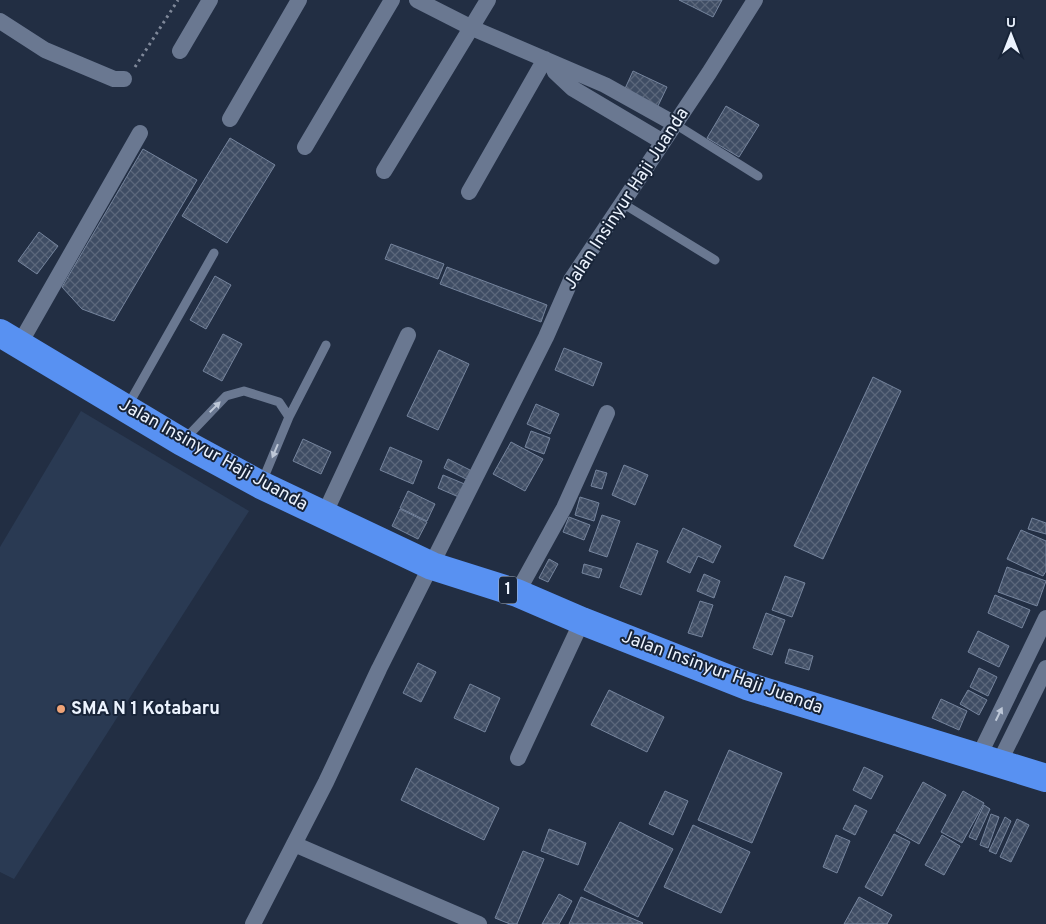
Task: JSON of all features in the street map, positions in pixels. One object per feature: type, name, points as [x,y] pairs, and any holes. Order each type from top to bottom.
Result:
[{"type":"highway","name":"Jalan Insinyur Haji Juanda","points":[[9,339],[182,442],[261,484],[432,566],[517,593],[582,622],[747,686],[1046,778]]},
{"type":"street","points":[[180,51],[210,0]]},
{"type":"street","points":[[230,119],[299,0]]},
{"type":"street","points":[[305,147],[392,0]]},
{"type":"street","points":[[416,0],[472,28],[605,85],[675,124]]},
{"type":"street","points":[[384,171],[488,0]]},
{"type":"street","name":"Jalan Insinyur Haji Juanda","points":[[432,566],[546,337],[571,280],[675,124],[754,0]]},
{"type":"street","points":[[0,21],[45,50],[114,79],[124,79]]},
{"type":"street","points":[[548,61],[555,72],[572,88],[663,142]]},
{"type":"street","points":[[469,192],[548,61]]},
{"type":"street","points":[[9,339],[140,133]]},
{"type":"street","points":[[324,515],[408,335]]},
{"type":"street","points":[[517,593],[564,508],[607,412]]},
{"type":"street","points":[[253,924],[432,566]]},
{"type":"street","points":[[988,761],[1046,618]]},
{"type":"street","points":[[518,758],[582,622]]},
{"type":"street","points":[[988,761],[1046,668]]},
{"type":"street","points":[[294,844],[479,924]]},
{"type":"lane","points":[[675,124],[758,176]]},
{"type":"lane","points":[[622,203],[715,260]]},
{"type":"lane","points":[[126,409],[214,253]]},
{"type":"lane","points":[[261,484],[290,417],[326,345]]},
{"type":"lane","points":[[182,442],[226,396],[244,391],[279,402],[290,417]]},
{"type":"path","points":[[124,79],[133,71],[178,0]]},
{"type":"shaded area","name":"SMA N 1 Kotabaru","points":[[81,411],[249,511],[14,879],[0,872],[0,547]]},
{"type":"building","points":[[679,0],[722,0],[713,17]]},
{"type":"building","points":[[633,71],[667,87],[657,108],[623,93]]},
{"type":"building","points":[[726,106],[759,125],[739,157],[707,138]]},
{"type":"building","points":[[230,138],[275,165],[227,243],[182,216]]},
{"type":"building","points":[[143,149],[197,180],[114,321],[82,309],[62,287]]},
{"type":"building","points":[[39,232],[58,246],[37,274],[18,261]]},
{"type":"building","points":[[391,244],[444,264],[438,279],[385,259]]},
{"type":"building","points":[[447,267],[547,305],[541,322],[440,284]]},
{"type":"building","points":[[215,276],[231,285],[206,329],[190,320]]},
{"type":"building","points":[[223,334],[242,344],[222,381],[203,371]]},
{"type":"building","points":[[564,348],[602,363],[593,386],[555,370]]},
{"type":"building","points":[[439,350],[469,364],[438,430],[407,416]]},
{"type":"building","points":[[873,377],[901,391],[823,559],[794,546]]},
{"type":"building","points":[[536,404],[559,414],[550,434],[527,424]]},
{"type":"building","points":[[531,431],[550,438],[544,454],[525,447]]},
{"type":"building","points":[[303,439],[331,452],[321,474],[293,461]]},
{"type":"building","points":[[511,442],[543,459],[525,491],[493,474]]},
{"type":"building","points":[[390,447],[422,461],[413,484],[380,470]]},
{"type":"building","points":[[448,459],[474,472],[470,481],[444,468]]},
{"type":"building","points":[[624,465],[648,475],[635,505],[612,495]]},
{"type":"building","points":[[596,470],[607,473],[602,489],[591,486]]},
{"type":"building","points":[[443,475],[467,485],[461,498],[438,488]]},
{"type":"building","points":[[408,491],[435,504],[427,521],[400,508]]},
{"type":"building","points":[[580,497],[599,503],[594,521],[575,515]]},
{"type":"building","points":[[400,509],[427,522],[418,539],[392,526]]},
{"type":"building","points":[[602,515],[620,521],[607,557],[589,551]]},
{"type":"building","points":[[569,517],[590,525],[584,540],[563,532]]},
{"type":"building","points":[[1032,518],[1046,523],[1046,534],[1028,529]]},
{"type":"building","points":[[683,528],[721,546],[713,563],[698,556],[690,573],[667,562]]},
{"type":"building","points":[[1021,530],[1046,541],[1046,571],[1043,576],[1007,559]]},
{"type":"building","points":[[637,543],[658,551],[641,595],[620,587]]},
{"type":"building","points":[[549,559],[558,564],[548,582],[539,578]]},
{"type":"building","points":[[584,564],[602,569],[599,578],[582,573]]},
{"type":"building","points":[[1007,567],[1046,581],[1037,606],[998,592]]},
{"type":"building","points":[[704,574],[720,581],[714,598],[697,591]]},
{"type":"building","points":[[785,576],[805,583],[792,617],[772,610]]},
{"type":"building","points":[[995,595],[1030,610],[1022,628],[988,613]]},
{"type":"building","points":[[700,601],[713,605],[702,637],[688,633]]},
{"type":"building","points":[[766,613],[785,620],[772,655],[753,648]]},
{"type":"building","points":[[978,631],[1009,646],[999,667],[968,652]]},
{"type":"building","points":[[789,649],[813,656],[809,670],[785,663]]},
{"type":"building","points":[[418,663],[436,672],[421,702],[403,693]]},
{"type":"building","points":[[979,668],[997,677],[988,696],[970,687]]},
{"type":"building","points":[[470,684],[500,698],[485,732],[454,718]]},
{"type":"building","points":[[609,690],[664,717],[647,752],[591,725]]},
{"type":"building","points":[[968,690],[987,700],[979,715],[960,704]]},
{"type":"building","points":[[941,699],[967,711],[959,730],[932,718]]},
{"type":"building","points":[[729,750],[782,773],[752,843],[698,820]]},
{"type":"building","points":[[864,767],[883,776],[871,799],[853,790]]},
{"type":"building","points":[[416,768],[499,808],[484,840],[401,800]]},
{"type":"building","points":[[923,782],[946,795],[919,844],[896,831]]},
{"type":"building","points":[[665,791],[688,801],[673,835],[649,824]]},
{"type":"building","points":[[963,791],[984,803],[962,843],[941,832]]},
{"type":"building","points":[[855,805],[867,811],[855,835],[843,829]]},
{"type":"building","points":[[984,805],[990,809],[976,840],[969,837]]},
{"type":"building","points":[[991,814],[999,817],[988,848],[980,845]]},
{"type":"building","points":[[1005,817],[1011,821],[996,854],[989,851]]},
{"type":"building","points":[[1017,819],[1029,825],[1011,862],[1000,857]]},
{"type":"building","points":[[620,822],[673,849],[638,917],[584,890]]},
{"type":"building","points":[[693,825],[750,852],[721,913],[664,887]]},
{"type":"building","points":[[549,829],[586,843],[578,865],[541,851]]},
{"type":"building","points":[[894,834],[910,842],[882,896],[865,887]]},
{"type":"building","points":[[836,835],[850,841],[837,873],[823,867]]},
{"type":"building","points":[[942,835],[960,846],[944,875],[925,865]]},
{"type":"building","points":[[523,851],[544,859],[517,924],[510,924],[495,918]]},
{"type":"building","points":[[559,894],[572,901],[559,924],[542,924]]},
{"type":"building","points":[[581,897],[643,923],[569,924]]},
{"type":"building","points":[[859,897],[892,915],[887,924],[844,924]]},
{"type":"place","name":"SMA N 1 Kotabaru","points":[[61,709]]}]
